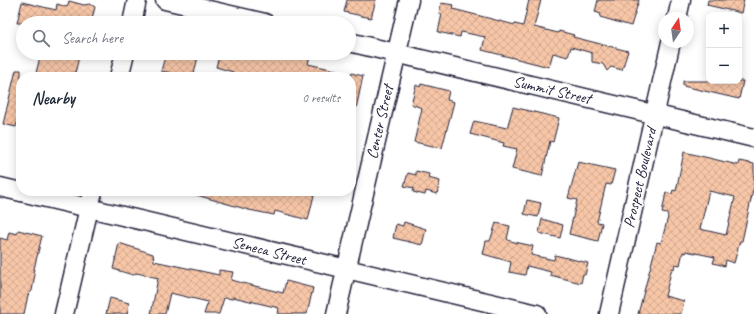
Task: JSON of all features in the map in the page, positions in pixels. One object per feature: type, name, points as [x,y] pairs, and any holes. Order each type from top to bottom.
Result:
[{"type":"street","points":[[134,16],[137,0]]},
{"type":"street","points":[[165,0],[234,16]]},
{"type":"street","name":"Center Street","points":[[336,314],[408,0]]},
{"type":"street","points":[[678,12],[681,0]]},
{"type":"street","name":"Summit Street","points":[[356,44],[754,138]]},
{"type":"street","name":"Prospect Boulevard","points":[[609,314],[670,48]]},
{"type":"street","points":[[120,72],[123,60]]},
{"type":"street","name":"Seneca Street","points":[[0,187],[16,189]]},
{"type":"street","name":"Seneca Street","points":[[68,196],[91,199],[346,270],[537,314]]},
{"type":"street","points":[[64,314],[91,199]]},
{"type":"building","points":[[347,0],[376,0],[371,18],[344,12]]},
{"type":"building","points":[[529,0],[541,0],[534,27],[558,33],[559,31],[574,35],[573,37],[628,51],[622,70],[611,67],[607,71],[603,64],[592,62],[592,53],[571,47],[568,57],[553,53],[549,67],[482,50],[485,37],[461,32],[460,37],[438,32],[442,14],[439,14],[441,3],[454,5],[453,9],[523,26]]},
{"type":"building","points":[[598,0],[639,0],[631,26],[600,17],[601,14],[595,12]]},
{"type":"building","points":[[708,0],[744,0],[741,12],[707,5]]},
{"type":"building","points":[[69,1],[84,5],[90,4],[95,7],[93,16],[19,16],[22,2],[56,10],[57,4],[67,7]]},
{"type":"building","points":[[39,60],[78,60],[75,72],[36,72]]},
{"type":"building","points":[[164,60],[197,60],[194,72],[161,71]]},
{"type":"building","points":[[218,60],[309,60],[308,64],[345,72],[233,72],[216,67]]},
{"type":"building","points":[[16,70],[21,70],[21,72],[16,72],[16,127],[3,124]]},
{"type":"building","points":[[356,74],[363,76],[356,109]]},
{"type":"building","points":[[683,81],[706,81],[706,84],[742,84],[743,81],[739,99],[683,86]]},
{"type":"building","points":[[421,84],[449,91],[447,100],[454,102],[442,148],[414,142],[422,108],[411,104],[416,85],[420,87]]},
{"type":"building","points":[[513,107],[559,118],[553,142],[550,141],[542,176],[512,169],[517,149],[503,146],[504,143],[470,134],[474,121],[507,128]]},
{"type":"building","points":[[684,152],[738,165],[739,161],[754,164],[754,186],[742,241],[740,241],[734,263],[726,260],[725,266],[713,263],[715,257],[686,251],[686,253],[683,252],[680,265],[675,264],[674,269],[672,268],[665,296],[684,301],[681,314],[638,314],[657,242],[661,243],[668,217],[667,214],[662,213],[666,192],[672,194],[673,190],[676,191]],"holes":[[[709,191],[735,197],[726,235],[700,229]]]},
{"type":"building","points":[[578,162],[615,170],[611,185],[606,184],[597,222],[602,223],[598,241],[569,234],[577,200],[568,198]]},
{"type":"building","points":[[416,171],[429,174],[428,178],[440,181],[437,194],[426,191],[425,195],[413,192],[414,188],[404,186],[408,173],[416,175]]},
{"type":"building","points":[[200,196],[314,196],[308,220],[275,211],[274,215],[249,210]]},
{"type":"building","points":[[527,200],[541,203],[538,217],[524,214]]},
{"type":"building","points":[[542,219],[563,225],[560,238],[539,233]]},
{"type":"building","points":[[404,222],[426,229],[422,245],[393,238],[396,224],[403,226]]},
{"type":"building","points":[[496,223],[510,226],[507,239],[510,241],[533,246],[531,255],[554,260],[555,255],[588,263],[581,283],[550,275],[551,272],[527,266],[525,275],[509,272],[511,262],[483,254],[486,241],[490,241]]},
{"type":"building","points":[[18,230],[42,236],[33,273],[35,274],[32,291],[28,295],[24,314],[0,314],[0,238],[7,240],[9,232],[17,234]]},
{"type":"building","points":[[119,243],[153,254],[154,261],[219,275],[219,270],[233,272],[231,280],[283,293],[286,281],[313,288],[307,314],[278,314],[279,308],[233,297],[233,299],[224,298],[219,314],[204,314],[208,302],[170,293],[165,314],[151,314],[158,278],[137,273],[133,275],[113,269]]},
{"type":"building","points":[[110,298],[129,303],[127,314],[106,314]]}]
